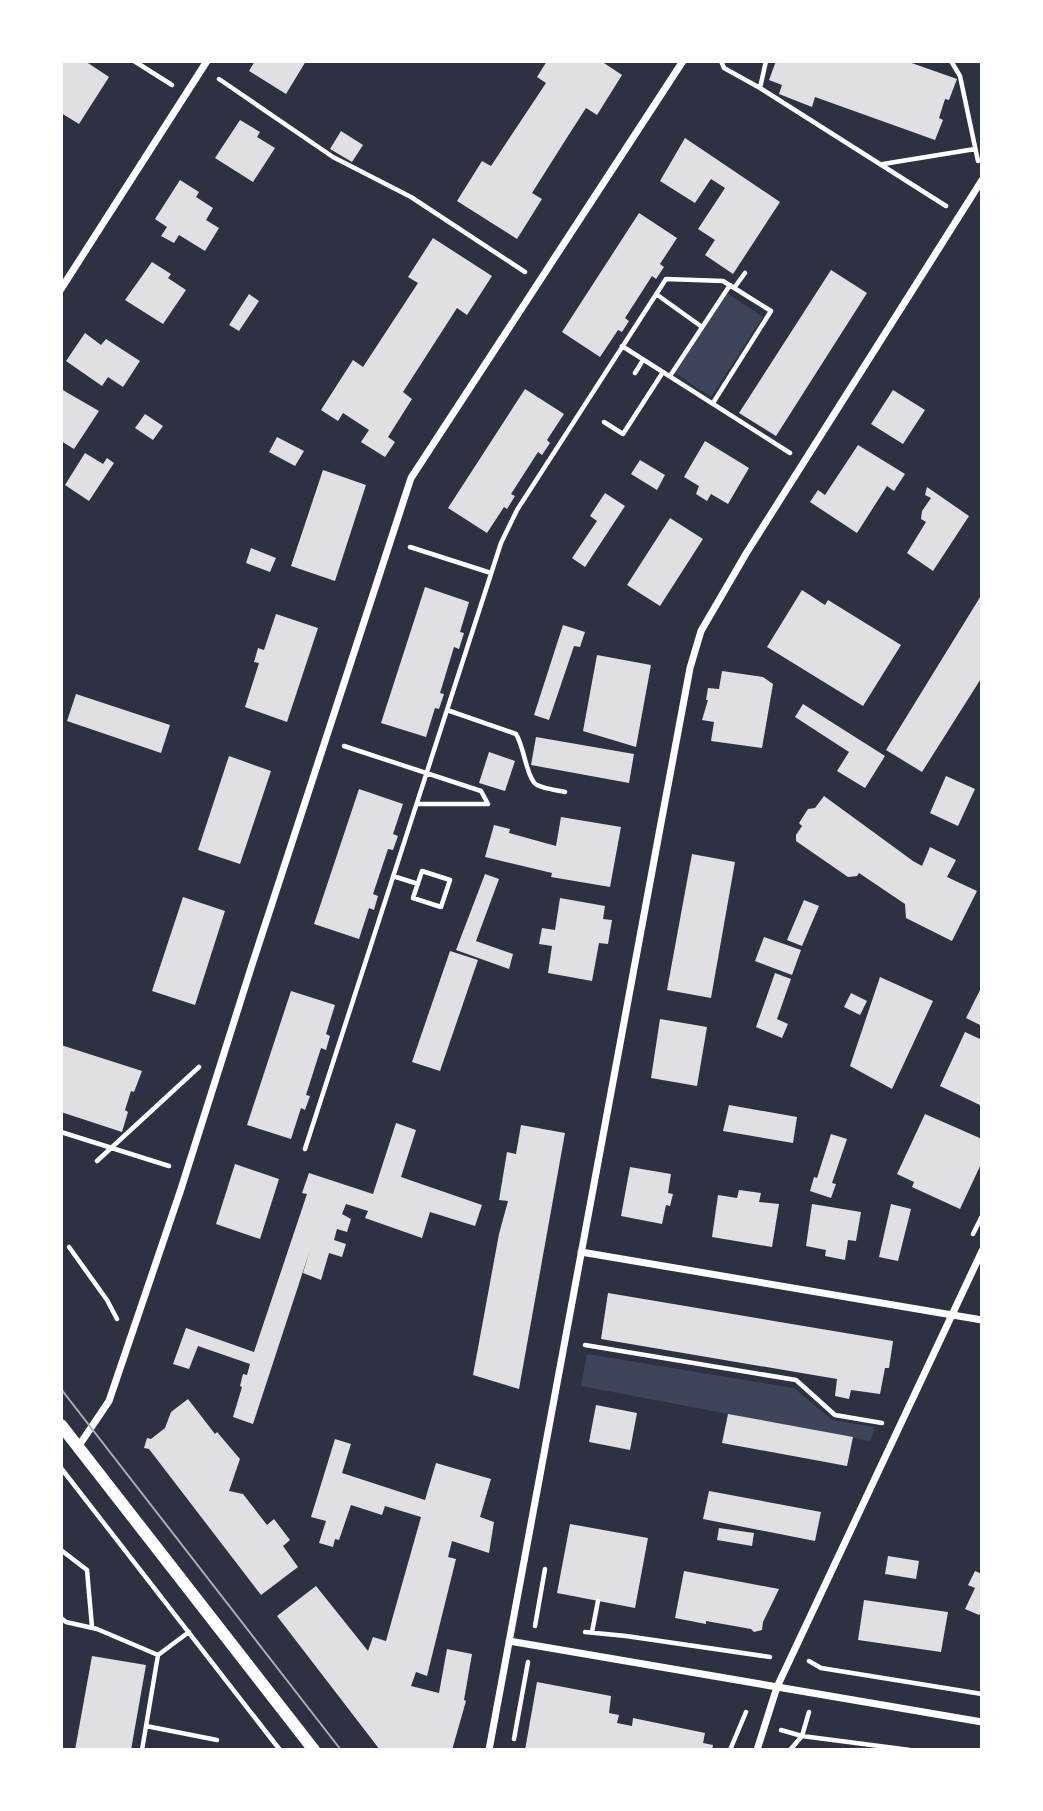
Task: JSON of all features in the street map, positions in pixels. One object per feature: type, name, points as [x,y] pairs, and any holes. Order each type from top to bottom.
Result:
[{"type":"street","points":[[61,289],[207,61]]},
{"type":"street","points":[[78,1447],[111,1397],[411,478],[681,64]]},
{"type":"street","points":[[489,1750],[690,668],[701,631],[734,572],[982,180]]},
{"type":"street","points":[[757,1750],[777,1687],[982,1251]]},
{"type":"street","points":[[581,1252],[982,1320]]},
{"type":"street","points":[[61,1425],[314,1750]]},
{"type":"street","points":[[509,1641],[982,1722]]},
{"type":"path","points":[[134,61],[186,94]]},
{"type":"path","points":[[721,61],[724,68],[949,208]]},
{"type":"path","points":[[760,88],[766,61]]},
{"type":"path","points":[[951,61],[960,76],[978,162]]},
{"type":"path","points":[[215,76],[333,157],[411,197],[528,273]]},
{"type":"path","points":[[881,165],[975,149]]},
{"type":"path","points":[[670,376],[702,327],[745,273]]},
{"type":"path","points":[[305,1149],[501,542],[517,510],[666,279],[723,281],[771,311],[713,403]]},
{"type":"path","points":[[656,294],[702,327]]},
{"type":"path","points":[[622,346],[793,455]]},
{"type":"path","points":[[635,373],[643,360]]},
{"type":"path","points":[[604,422],[623,434],[663,372]]},
{"type":"path","points":[[410,547],[491,573]]},
{"type":"path","points":[[447,710],[516,734],[522,743],[531,780],[537,785],[565,792]]},
{"type":"path","points":[[344,746],[481,791],[488,804],[416,804]]},
{"type":"path","points":[[422,871],[450,880],[441,907],[413,898],[418,884],[422,871]]},
{"type":"path","points":[[393,876],[418,884]]},
{"type":"path","points":[[97,1161],[205,1062]]},
{"type":"path","points":[[61,1132],[170,1167]]},
{"type":"path","points":[[69,1247],[107,1300],[119,1323]]},
{"type":"path","points":[[587,1333],[585,1345],[796,1380],[835,1415],[882,1423]]},
{"type":"path","points":[[61,1468],[280,1750]]},
{"type":"path","points":[[61,1550],[87,1570],[92,1627]]},
{"type":"path","points":[[512,1750],[547,1558]]},
{"type":"path","points":[[592,1632],[598,1601]]},
{"type":"path","points":[[61,1618],[66,1622],[92,1627],[158,1655]]},
{"type":"path","points":[[535,1625],[545,1626]]},
{"type":"path","points":[[142,1750],[158,1655],[189,1632]]},
{"type":"path","points":[[578,1632],[771,1657]]},
{"type":"path","points":[[807,1656],[809,1663],[821,1668],[982,1694]]},
{"type":"path","points":[[146,1726],[217,1740]]},
{"type":"path","points":[[790,1750],[802,1736],[910,1750]]},
{"type":"shaded area","points":[[727,293],[763,317],[711,397],[675,373]]},
{"type":"shaded area","points":[[587,1354],[794,1388],[832,1420],[875,1427],[870,1441],[581,1386]]},
{"type":"building","points":[[61,61],[85,61],[109,77],[79,124],[61,113]]},
{"type":"building","points":[[255,61],[306,61],[286,94],[249,71]]},
{"type":"building","points":[[547,61],[601,61],[622,75],[597,115],[586,108],[568,136],[532,193],[542,199],[517,239],[457,201],[482,161],[491,166],[546,83],[537,77]]},
{"type":"building","points":[[776,61],[906,61],[957,79],[949,100],[945,99],[939,118],[943,120],[935,140],[815,97],[812,107],[779,94],[782,85],[769,80]]},
{"type":"building","points":[[240,120],[260,132],[257,137],[275,148],[253,182],[215,158]]},
{"type":"building","points":[[341,131],[363,145],[352,162],[330,149]]},
{"type":"building","points":[[685,138],[780,202],[733,274],[705,255],[715,240],[698,229],[725,188],[711,179],[695,203],[660,181]]},
{"type":"building","points":[[180,180],[199,192],[196,197],[213,208],[206,220],[219,228],[205,251],[179,235],[174,243],[161,236],[167,227],[155,219]]},
{"type":"building","points":[[639,213],[677,238],[660,264],[664,267],[656,279],[652,276],[625,318],[629,321],[622,332],[618,330],[600,357],[562,332]]},
{"type":"building","points":[[433,238],[492,276],[467,315],[457,308],[403,392],[412,399],[388,437],[395,442],[385,457],[361,442],[369,430],[343,413],[338,421],[321,410],[353,360],[363,367],[418,283],[408,277]]},
{"type":"building","points":[[152,262],[171,274],[168,278],[186,290],[163,324],[125,300]]},
{"type":"building","points":[[831,270],[867,293],[776,436],[739,413]]},
{"type":"building","points":[[249,294],[259,301],[239,331],[229,325]]},
{"type":"building","points":[[85,333],[101,345],[106,339],[140,361],[123,387],[108,377],[102,386],[66,361]]},
{"type":"building","points":[[61,389],[99,411],[74,449],[61,441]]},
{"type":"building","points":[[525,389],[564,414],[547,440],[550,443],[542,455],[538,452],[511,494],[515,496],[507,509],[504,507],[487,533],[448,508]]},
{"type":"building","points":[[893,390],[925,410],[903,444],[871,424]]},
{"type":"building","points":[[145,414],[163,426],[153,440],[135,428]]},
{"type":"building","points":[[277,437],[304,451],[295,466],[269,452]]},
{"type":"building","points":[[705,441],[749,468],[728,504],[711,494],[707,501],[696,494],[699,486],[684,477]]},
{"type":"building","points":[[858,445],[905,474],[894,491],[887,486],[857,533],[810,502],[818,490],[825,495]]},
{"type":"building","points":[[85,453],[103,464],[107,458],[114,463],[89,501],[65,485]]},
{"type":"building","points":[[640,460],[665,475],[657,490],[631,474]]},
{"type":"building","points":[[323,470],[366,485],[335,581],[291,566]]},
{"type":"building","points":[[927,487],[969,516],[933,571],[907,553],[926,522],[921,519],[922,511],[931,498],[925,495]]},
{"type":"building","points":[[605,493],[625,506],[585,567],[572,558],[597,521],[590,516]]},
{"type":"building","points":[[670,518],[703,539],[660,606],[627,585]]},
{"type":"building","points":[[251,548],[276,558],[270,572],[246,563]]},
{"type":"building","points":[[425,587],[469,602],[460,632],[464,633],[459,649],[454,647],[440,693],[444,694],[439,709],[435,708],[426,737],[381,723]]},
{"type":"building","points":[[802,590],[825,605],[828,600],[901,645],[863,706],[767,647]]},
{"type":"building","points":[[982,594],[982,677],[922,772],[886,750]]},
{"type":"building","points":[[276,614],[318,628],[287,722],[245,707],[259,663],[254,662],[258,648],[264,650]]},
{"type":"building","points":[[563,625],[585,632],[580,647],[574,646],[549,720],[534,715]]},
{"type":"building","points":[[597,655],[651,665],[636,747],[583,731]]},
{"type":"building","points":[[722,671],[763,677],[773,684],[762,748],[711,741],[714,722],[702,720],[708,700],[708,688],[719,689]]},
{"type":"building","points":[[76,694],[170,725],[161,753],[67,721]]},
{"type":"building","points":[[803,704],[885,756],[865,788],[837,771],[849,752],[795,717]]},
{"type":"building","points":[[536,737],[634,754],[629,783],[531,765]]},
{"type":"building","points":[[489,752],[515,761],[505,791],[479,783]]},
{"type":"building","points":[[229,756],[271,771],[240,864],[198,850]]},
{"type":"building","points":[[946,776],[975,789],[958,826],[930,813]]},
{"type":"building","points":[[359,789],[403,804],[393,834],[398,836],[393,850],[388,849],[373,894],[378,896],[374,910],[369,908],[359,939],[314,924]]},
{"type":"building","points":[[824,796],[922,866],[930,847],[956,860],[947,877],[977,891],[952,941],[906,918],[905,904],[859,873],[857,876],[848,877],[796,841],[796,835],[802,826],[799,823],[808,809],[815,808]]},
{"type":"building","points":[[561,817],[621,827],[610,887],[551,877],[552,873],[485,857],[494,825],[510,829],[509,833],[556,846]]},
{"type":"building","points":[[692,854],[735,862],[711,998],[667,990]]},
{"type":"building","points":[[485,874],[499,879],[476,941],[513,954],[509,969],[456,950]]},
{"type":"building","points":[[183,897],[225,911],[195,1005],[152,991]]},
{"type":"building","points":[[560,898],[605,906],[603,919],[612,920],[608,944],[599,943],[592,981],[548,973],[552,946],[539,944],[542,928],[555,930]]},
{"type":"building","points":[[804,900],[819,906],[802,946],[787,940]]},
{"type":"building","points":[[764,937],[801,950],[792,975],[755,961]]},
{"type":"building","points":[[450,951],[478,960],[440,1071],[412,1062]]},
{"type":"building","points":[[775,973],[791,979],[777,1019],[788,1024],[782,1038],[756,1027]]},
{"type":"building","points":[[880,977],[933,1001],[892,1089],[850,1066]]},
{"type":"building","points":[[982,986],[982,1026],[966,1018]]},
{"type":"building","points":[[291,991],[335,1005],[326,1034],[330,1036],[326,1050],[321,1048],[306,1095],[310,1096],[305,1110],[301,1108],[291,1139],[247,1125]]},
{"type":"building","points":[[851,993],[867,1001],[860,1015],[844,1007]]},
{"type":"building","points":[[660,1019],[707,1027],[697,1086],[651,1078]]},
{"type":"building","points":[[965,1032],[982,1040],[982,1106],[940,1086]]},
{"type":"building","points":[[61,1045],[142,1071],[134,1092],[131,1091],[122,1132],[61,1112]]},
{"type":"building","points":[[729,1105],[797,1117],[793,1143],[723,1131]]},
{"type":"building","points":[[925,1114],[982,1139],[982,1162],[960,1209],[912,1187],[914,1182],[897,1174]]},
{"type":"building","points":[[396,1123],[416,1130],[401,1177],[482,1205],[475,1226],[430,1212],[422,1238],[365,1218],[368,1211],[346,1204],[342,1214],[351,1219],[347,1232],[337,1229],[334,1240],[346,1244],[342,1257],[329,1253],[321,1280],[303,1273],[310,1250],[253,1424],[233,1417],[243,1374],[247,1375],[250,1364],[198,1346],[189,1369],[173,1364],[186,1328],[254,1352],[307,1194],[302,1193],[309,1173],[373,1194]]},
{"type":"building","points":[[521,1125],[565,1133],[519,1389],[473,1375],[499,1234],[508,1201],[499,1200],[507,1152],[516,1154]]},
{"type":"building","points":[[831,1134],[847,1139],[832,1183],[836,1184],[831,1198],[810,1191]]},
{"type":"building","points":[[235,1164],[279,1179],[260,1239],[216,1224]]},
{"type":"building","points":[[630,1167],[671,1174],[668,1193],[673,1194],[670,1206],[666,1205],[662,1224],[621,1216]]},
{"type":"building","points":[[739,1190],[761,1193],[759,1202],[779,1204],[772,1247],[712,1237],[718,1195],[737,1198]]},
{"type":"building","points":[[812,1204],[861,1212],[856,1241],[848,1240],[845,1260],[825,1256],[826,1250],[806,1246]]},
{"type":"building","points":[[891,1204],[911,1209],[898,1261],[879,1257]]},
{"type":"building","points":[[608,1293],[893,1341],[889,1368],[885,1368],[880,1394],[851,1390],[849,1399],[835,1396],[837,1379],[601,1339]]},
{"type":"building","points":[[188,1399],[215,1434],[217,1432],[240,1459],[229,1491],[243,1494],[267,1525],[274,1519],[290,1540],[283,1546],[298,1567],[261,1595],[149,1449],[144,1448],[147,1438],[151,1439],[165,1428],[171,1412]]},
{"type":"building","points":[[596,1405],[637,1413],[630,1450],[589,1442]]},
{"type":"building","points":[[728,1414],[853,1437],[847,1466],[722,1443]]},
{"type":"building","points":[[335,1439],[351,1444],[342,1473],[425,1500],[436,1463],[491,1479],[480,1517],[494,1522],[489,1553],[452,1541],[448,1557],[456,1559],[427,1676],[416,1672],[411,1686],[439,1693],[447,1649],[472,1654],[464,1700],[466,1701],[452,1750],[380,1750],[277,1616],[316,1586],[368,1651],[373,1637],[386,1641],[421,1517],[385,1506],[382,1515],[351,1505],[339,1540],[335,1539],[333,1547],[319,1543],[326,1521],[311,1517]]},
{"type":"building","points":[[709,1491],[821,1512],[815,1541],[703,1519]]},
{"type":"building","points":[[570,1524],[648,1538],[635,1608],[557,1593]]},
{"type":"building","points":[[719,1528],[754,1533],[752,1546],[717,1540]]},
{"type":"building","points":[[888,1556],[919,1561],[916,1579],[885,1574]]},
{"type":"building","points":[[684,1571],[779,1589],[763,1622],[762,1630],[754,1632],[751,1629],[706,1621],[706,1624],[675,1618]]},
{"type":"building","points":[[975,1571],[982,1574],[982,1611],[979,1615],[965,1609],[975,1588],[968,1585]]},
{"type":"building","points":[[864,1600],[948,1612],[941,1652],[858,1640]]},
{"type":"building","points":[[92,1656],[146,1665],[131,1750],[75,1750]]},
{"type":"building","points":[[537,1682],[611,1696],[609,1713],[619,1715],[617,1723],[632,1726],[633,1718],[705,1733],[703,1743],[713,1745],[712,1750],[525,1750]]},
{"type":"tram line","points":[[61,1389],[341,1750]]}]
